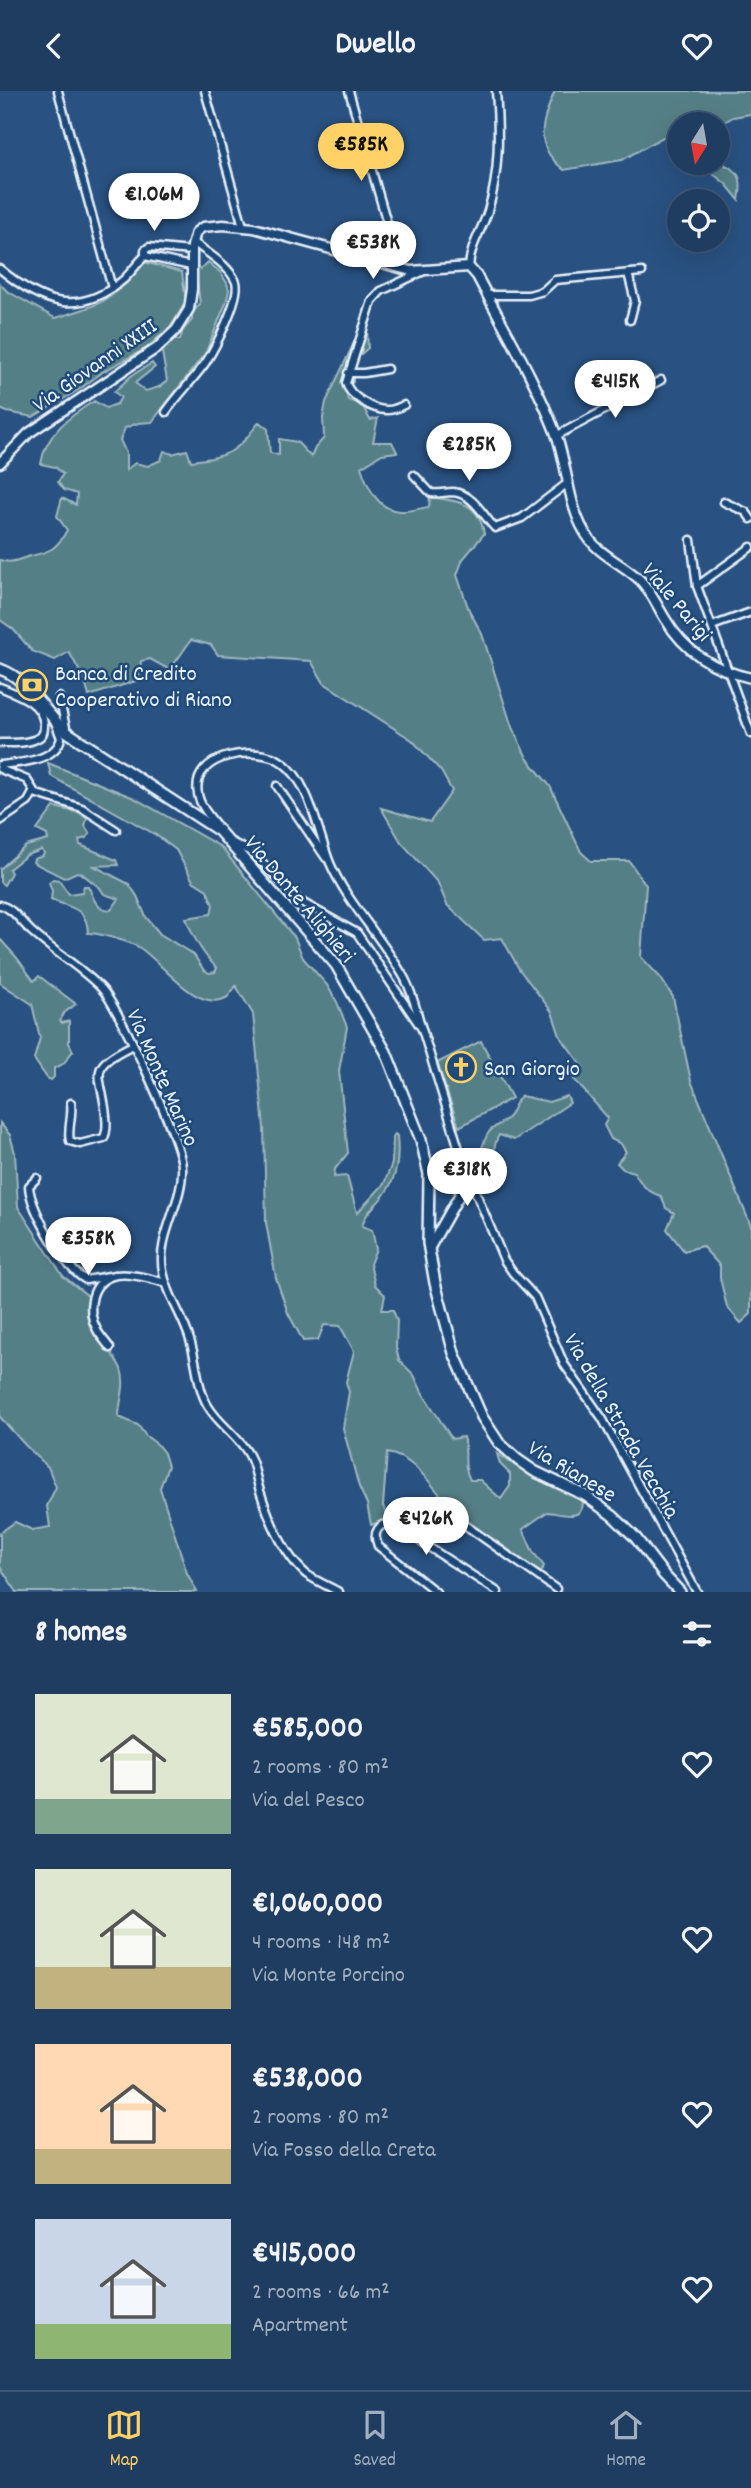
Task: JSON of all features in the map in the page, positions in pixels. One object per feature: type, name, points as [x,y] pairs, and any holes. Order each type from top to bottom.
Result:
[{"type":"main road","name":"Via Dante Alighieri","points":[[0,669],[20,680],[37,705],[67,732],[206,822],[228,841],[328,954],[386,1052],[421,1140],[430,1185],[429,1249]]},
{"type":"main road","name":"Via Rianese","points":[[429,1249],[435,1283],[454,1353],[478,1409],[496,1439],[523,1464],[586,1496],[613,1516],[635,1537],[680,1592]]},
{"type":"street","points":[[58,91],[112,288]]},
{"type":"street","points":[[205,91],[243,226]]},
{"type":"street","points":[[349,91],[400,268]]},
{"type":"street","points":[[166,412],[209,356],[233,304],[236,291],[234,279],[226,269],[192,242],[196,232],[203,227],[243,226],[400,268],[422,272],[468,267],[470,252],[488,212],[495,185],[500,143],[496,91]]},
{"type":"street","name":"Via Giovanni XXIII","points":[[0,463],[29,433],[157,348],[173,334],[186,315],[191,301],[192,242]]},
{"type":"street","points":[[0,269],[28,289],[57,303],[72,302],[112,288],[128,275],[145,255],[145,250],[152,247],[191,251]]},
{"type":"street","points":[[145,255],[191,266]]},
{"type":"street","name":"Viale Parigi","points":[[468,267],[475,273],[532,379],[556,436],[579,522],[592,544],[642,582],[674,632],[690,649],[709,664],[751,678]]},
{"type":"street","points":[[404,405],[393,410],[384,410],[360,399],[346,386],[370,304],[379,293],[422,272]]},
{"type":"street","points":[[487,295],[530,295],[541,291],[553,281],[642,272]]},
{"type":"street","points":[[628,273],[635,301],[630,320]]},
{"type":"street","points":[[348,373],[387,369]]},
{"type":"street","points":[[556,436],[661,380]]},
{"type":"street","points":[[414,475],[431,493],[453,492],[466,496],[495,528],[522,518],[569,482]]},
{"type":"street","points":[[724,502],[747,512],[751,519]]},
{"type":"street","points":[[691,540],[698,586],[751,734]]},
{"type":"street","points":[[698,586],[751,547]]},
{"type":"street","points":[[712,625],[751,611]]},
{"type":"street","points":[[0,687],[37,705],[44,725],[40,738],[0,743]]},
{"type":"street","points":[[59,697],[67,732]]},
{"type":"street","points":[[0,767],[42,757],[57,748],[61,736],[53,720]]},
{"type":"street","points":[[228,841],[200,801],[198,780],[210,765],[221,758],[233,754],[263,753],[278,759],[294,773],[308,801],[331,866]]},
{"type":"street","points":[[0,767],[27,780],[34,793],[24,805],[0,821]]},
{"type":"street","points":[[277,786],[404,977],[422,1029]]},
{"type":"street","points":[[34,793],[82,808],[116,830]]},
{"type":"street","name":"Via della Strada Vecchia","points":[[228,841],[253,853],[300,901],[357,933],[422,1029],[470,1178],[507,1266],[536,1297],[564,1364],[599,1413],[696,1592]]},
{"type":"street","name":"Via Monte Marino","points":[[0,905],[7,907],[33,933],[99,986],[117,1012],[157,1096],[183,1166],[181,1185],[162,1256],[166,1283],[190,1337],[205,1400],[214,1415],[240,1442],[249,1456],[265,1505],[300,1568],[315,1580],[338,1592]]},
{"type":"street","points":[[71,1103],[70,1141],[80,1144],[104,1138],[107,1128],[98,1081],[100,1069],[110,1057],[132,1045]]},
{"type":"street","points":[[37,1178],[29,1186],[32,1201],[54,1243],[69,1264],[86,1280],[116,1275],[166,1283]]},
{"type":"street","points":[[429,1249],[470,1178]]},
{"type":"street","points":[[110,1348],[95,1326],[92,1302],[98,1285],[116,1275]]},
{"type":"street","points":[[424,1544],[445,1511],[556,1589]]},
{"type":"street","points":[[436,1592],[376,1543],[376,1535],[383,1525],[393,1524],[498,1592]]},
{"type":"green space","points":[[555,91],[751,91],[751,114],[730,119],[730,112],[667,112],[667,138],[665,136],[622,160],[564,170],[554,161],[544,143],[546,114]]},
{"type":"green space","points":[[730,167],[740,180],[739,200],[714,175],[730,175]]},
{"type":"green space","points":[[144,262],[182,272],[186,301],[172,325],[147,348],[104,371],[33,417],[0,409],[0,284],[7,291],[55,318],[105,300],[123,286]]},
{"type":"green space","points":[[208,262],[220,272],[227,283],[229,290],[226,303],[206,352],[152,422],[125,428],[120,440],[126,453],[126,470],[135,463],[148,466],[161,460],[164,451],[172,454],[187,450],[191,461],[224,455],[238,447],[259,422],[268,429],[270,453],[279,455],[279,439],[297,442],[311,457],[324,438],[323,418],[326,402],[359,332],[367,330],[368,348],[353,361],[353,382],[345,389],[348,400],[362,404],[370,420],[378,418],[373,442],[392,442],[397,452],[382,454],[361,467],[370,489],[379,501],[392,510],[407,511],[429,507],[430,497],[458,502],[472,509],[477,515],[484,534],[463,559],[457,575],[469,610],[482,634],[512,727],[527,758],[550,786],[581,852],[591,861],[629,861],[646,885],[641,957],[660,977],[673,997],[691,1081],[751,1226],[751,1314],[741,1323],[727,1307],[720,1266],[702,1246],[684,1251],[667,1229],[674,1213],[666,1208],[661,1196],[645,1187],[634,1172],[623,1169],[617,1163],[626,1152],[621,1144],[611,1139],[604,1125],[608,1118],[573,1078],[583,1067],[560,1036],[552,1012],[519,969],[502,938],[484,940],[447,905],[438,883],[401,842],[381,808],[430,822],[452,791],[441,771],[412,740],[324,683],[311,661],[218,655],[211,645],[191,640],[170,670],[150,659],[141,661],[139,680],[89,696],[84,679],[69,652],[55,660],[32,651],[13,629],[0,620],[0,560],[14,561],[46,552],[55,546],[67,530],[57,516],[62,498],[76,505],[77,494],[64,490],[58,482],[63,474],[55,467],[41,464],[43,453],[53,435],[76,413],[94,401],[106,408],[117,404],[121,397],[114,392],[131,376],[152,363],[155,367],[135,383],[146,391],[167,381],[162,352],[174,339],[180,340],[183,330],[192,320],[192,313],[200,304],[195,265],[201,269]]},
{"type":"green space","points":[[48,763],[134,798],[221,847],[295,938],[303,958],[327,985],[347,1027],[339,1071],[348,1153],[335,1169],[334,1177],[347,1176],[357,1213],[384,1184],[392,1163],[393,1137],[395,1134],[397,1136],[395,1174],[362,1226],[372,1230],[376,1249],[370,1264],[375,1285],[385,1295],[382,1310],[393,1310],[397,1321],[396,1348],[399,1360],[414,1375],[452,1439],[463,1437],[470,1480],[480,1480],[501,1499],[510,1486],[510,1474],[500,1464],[497,1454],[524,1471],[583,1500],[580,1512],[576,1514],[547,1512],[523,1529],[533,1552],[544,1566],[541,1573],[475,1530],[417,1469],[398,1456],[387,1453],[383,1506],[391,1520],[371,1525],[343,1428],[349,1392],[346,1382],[354,1351],[340,1326],[324,1325],[318,1340],[303,1341],[288,1313],[276,1278],[266,1223],[264,1128],[253,1014],[236,986],[226,998],[215,1001],[203,998],[180,984],[136,946],[115,938],[88,933],[81,913],[51,899],[49,882],[53,879],[59,880],[69,894],[82,892],[84,886],[88,886],[95,902],[105,909],[111,910],[119,899],[104,894],[81,873],[64,878],[36,864],[34,859],[43,856],[42,850],[27,855],[9,869],[11,873],[4,885],[0,882],[0,869],[26,846],[48,840],[47,835],[37,830],[54,807],[80,813],[87,819],[85,826],[90,834],[79,840],[80,845],[116,860],[118,865],[94,866],[129,884],[146,917],[160,934],[194,955],[209,973],[215,972],[217,968],[198,945],[186,918],[211,914],[213,905],[207,890],[193,881],[176,850],[156,835],[51,776]]},
{"type":"green space","points":[[0,939],[34,981],[39,976],[76,1004],[64,1013],[60,1021],[69,1021],[69,1043],[73,1051],[63,1064],[54,1068],[54,1077],[51,1080],[34,1059],[40,1038],[32,1004],[0,983]]},
{"type":"green space","points":[[481,1041],[512,1098],[459,1127],[437,1063]]},
{"type":"green space","points":[[521,1096],[549,1102],[567,1096],[570,1103],[514,1140],[499,1135],[491,1162],[479,1172],[476,1169],[487,1136],[508,1117]]},
{"type":"green space","points":[[0,1123],[10,1135],[15,1153],[18,1207],[63,1276],[88,1296],[87,1307],[92,1326],[121,1369],[123,1387],[119,1417],[138,1425],[164,1453],[168,1466],[160,1488],[187,1573],[197,1592],[17,1592],[0,1567],[0,1533],[15,1522],[32,1530],[50,1527],[47,1506],[56,1487],[48,1467],[0,1417]]},
{"type":"place","name":"Banca di Credito Cooperativo di Riano","points":[[32,685]]},
{"type":"place","name":"San Giorgio","points":[[461,1067]]}]
